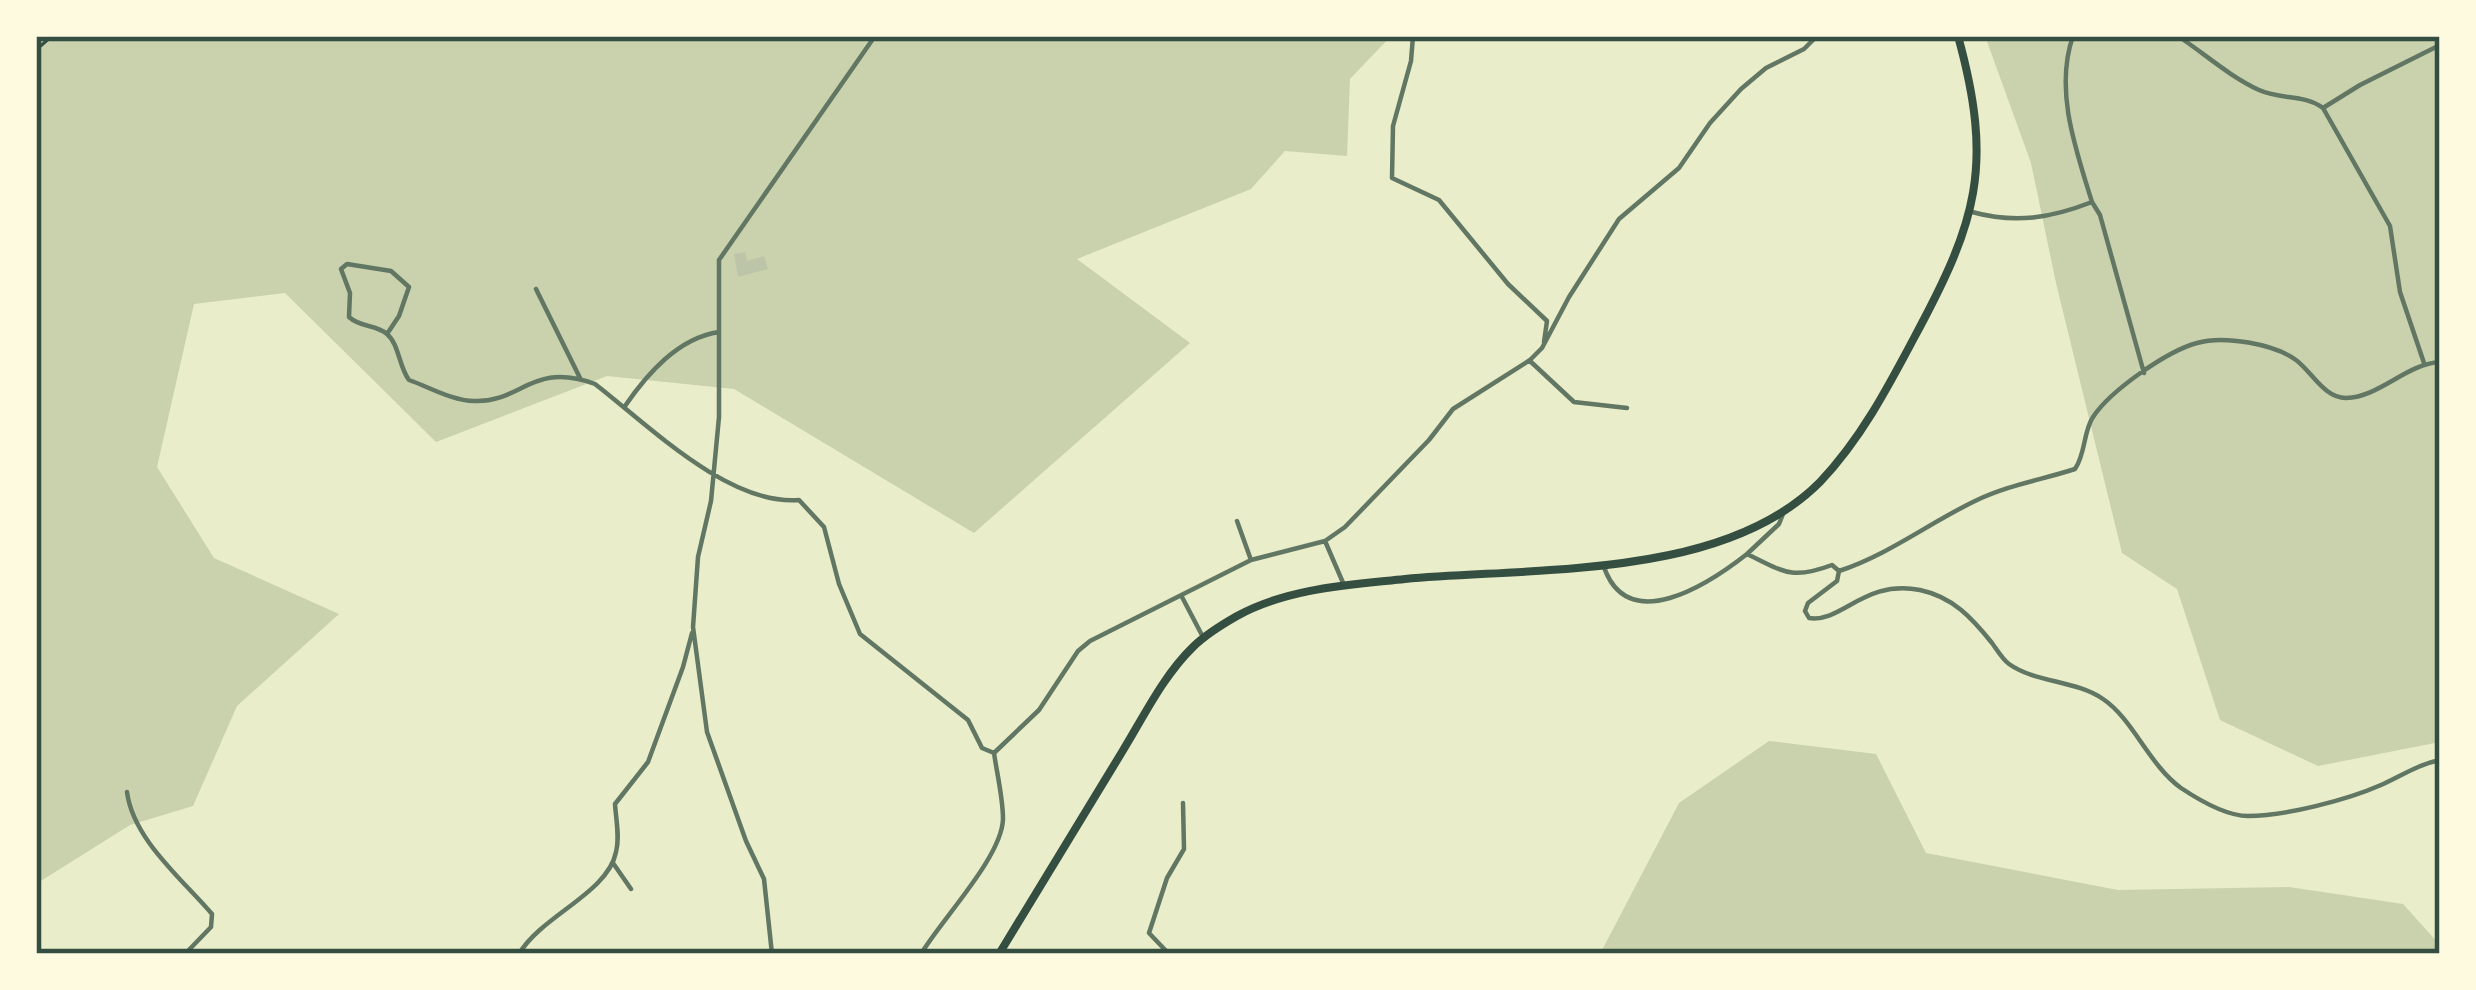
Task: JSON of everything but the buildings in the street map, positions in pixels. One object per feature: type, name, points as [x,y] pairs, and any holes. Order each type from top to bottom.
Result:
[{"type":"highway","points":[[998,954],[1159,692],[1192,647],[1237,616],[1284,596],[1344,586],[1603,565],[1679,554],[1747,533],[1784,512],[1842,457],[1877,405],[1934,301],[1972,212],[1979,141],[1958,36]]},
{"type":"street","points":[[519,954],[532,936],[595,885],[613,863],[618,838],[615,804],[648,762],[683,667],[693,627],[698,557],[712,501],[719,260],[875,36]]},
{"type":"street","points":[[1413,36],[1411,62],[1393,126],[1392,178],[1438,200],[1508,284],[1544,317],[1548,324],[1542,348]]},
{"type":"street","points":[[994,753],[1039,710],[1090,640],[1250,560],[1325,541],[1364,508],[1453,410],[1542,348],[1618,219],[1679,169],[1710,123],[1741,89],[1817,36]]},
{"type":"street","points":[[2073,36],[2066,86],[2071,126],[2144,373]]},
{"type":"street","points":[[2178,36],[2254,88],[2276,97],[2312,99],[2323,108],[2390,226],[2400,292],[2424,363]]},
{"type":"street","points":[[2323,108],[2440,45]]},
{"type":"street","points":[[1972,212],[2023,220],[2092,202]]},
{"type":"street","points":[[387,334],[409,286],[392,271],[347,264],[341,269],[350,293],[350,316],[357,324],[387,334],[409,380],[471,402],[547,376],[580,378],[595,384],[713,475],[777,502],[799,500],[824,527],[839,584],[860,634],[968,720],[982,748],[994,753]]},
{"type":"street","points":[[536,289],[580,378]]},
{"type":"street","points":[[625,406],[647,374],[689,342],[719,332]]},
{"type":"street","points":[[1839,571],[1871,561],[1915,531],[2011,484],[2075,469],[2089,422],[2106,400],[2199,342],[2225,340],[2276,350],[2295,359],[2331,394],[2345,398],[2361,395],[2424,363],[2440,362]]},
{"type":"street","points":[[1530,360],[1574,402],[1628,408]]},
{"type":"street","points":[[1603,565],[1617,591],[1636,598],[1675,600],[1747,554],[1779,524],[1784,512]]},
{"type":"street","points":[[1237,520],[1250,560]]},
{"type":"street","points":[[1325,541],[1344,586]]},
{"type":"street","points":[[1747,554],[1786,572],[1804,575],[1832,565],[1839,571]]},
{"type":"street","points":[[1839,571],[1837,581],[1808,603],[1809,618],[1833,614],[1862,596],[1889,587],[1923,591],[1952,602],[1971,617],[2008,664],[2107,700],[2150,758],[2180,787],[2216,808],[2245,817],[2320,803],[2376,787],[2440,760]]},
{"type":"street","points":[[1182,597],[1204,639]]},
{"type":"street","points":[[693,627],[707,732],[764,879],[772,954]]},
{"type":"street","points":[[921,954],[963,898],[1000,834],[1003,820],[994,753]]},
{"type":"street","points":[[127,792],[140,829],[212,914],[211,927],[185,954]]},
{"type":"street","points":[[1169,954],[1149,933],[1167,878],[1184,849],[1183,803]]},
{"type":"street","points":[[613,863],[632,889]]},
{"type":"path","points":[[36,50],[52,36]]},
{"type":"green space","points":[[36,36],[1391,36],[1350,79],[1347,156],[1285,151],[1251,189],[1077,259],[1190,343],[974,533],[734,389],[607,376],[436,442],[285,293],[194,304],[157,467],[214,558],[339,614],[237,706],[193,806],[130,825],[36,884]]},
{"type":"green space","points":[[1985,36],[2440,36],[2440,742],[2318,766],[2220,720],[2177,589],[2122,553],[2031,163]]},
{"type":"green space","points":[[1769,741],[1876,754],[1926,853],[2118,890],[2289,887],[2403,904],[2440,945],[2440,954],[1600,954],[1679,803]]}]
